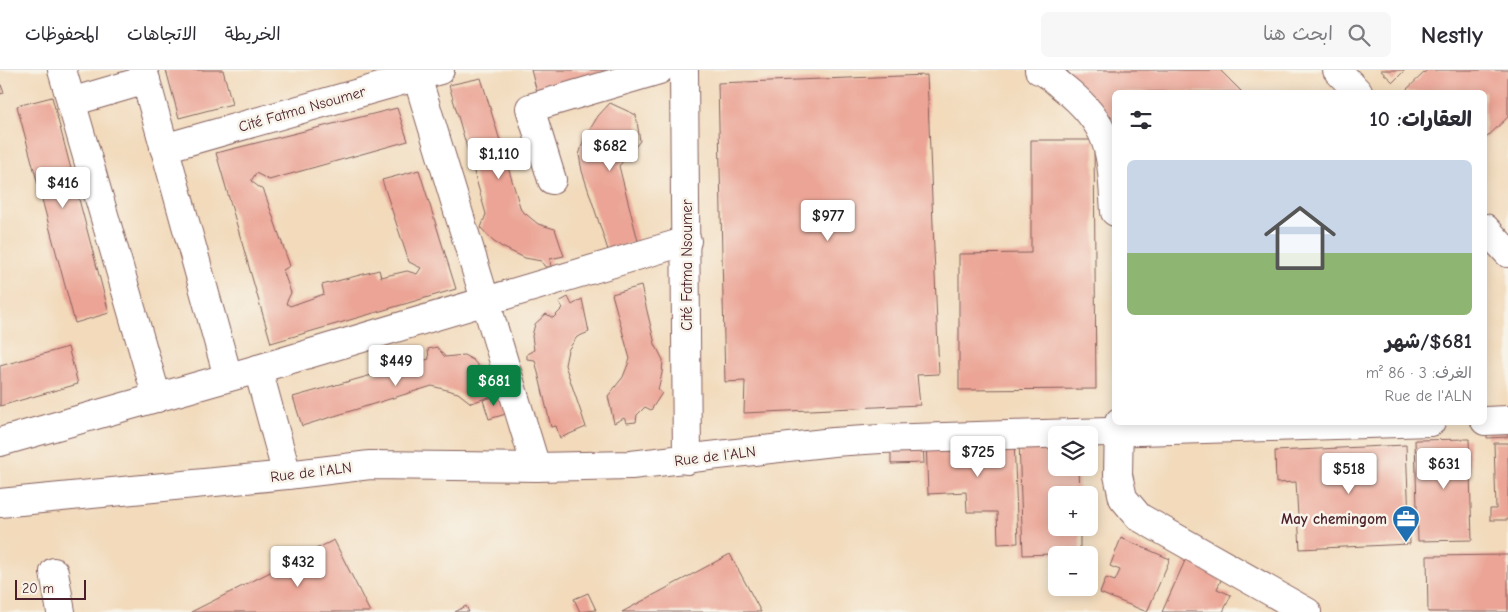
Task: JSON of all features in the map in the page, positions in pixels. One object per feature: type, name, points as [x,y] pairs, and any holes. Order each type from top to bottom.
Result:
[{"type":"street","points":[[62,70],[157,398]]},
{"type":"street","points":[[552,180],[530,108],[659,70]]},
{"type":"street","name":"Cité Fatma Nsoumer","points":[[684,70],[687,241],[687,460]]},
{"type":"street","points":[[1039,70],[1075,96],[1100,126],[1111,154],[1112,168]]},
{"type":"street","points":[[1337,70],[1356,90]]},
{"type":"street","points":[[424,72],[485,301],[536,467]]},
{"type":"street","name":"Cité Fatma Nsoumer","points":[[164,148],[424,72]]},
{"type":"street","points":[[71,102],[145,75],[228,378]]},
{"type":"street","points":[[1487,230],[1508,252]]},
{"type":"street","points":[[0,442],[228,378],[687,241]]},
{"type":"street","points":[[258,369],[286,475]]},
{"type":"street","points":[[1487,421],[1508,420]]},
{"type":"street","name":"Rue de l'ALN","points":[[0,503],[286,475],[370,464],[536,467],[631,465],[833,442],[1119,427],[1244,425]]},
{"type":"street","points":[[1119,427],[1118,475],[1123,498],[1139,517],[1307,612]]},
{"type":"street","points":[[54,572],[61,612]]},
{"type":"building","points":[[166,70],[223,70],[232,104],[179,118]]},
{"type":"building","points":[[531,70],[611,70],[537,92]]},
{"type":"building","points":[[1066,70],[1220,70],[1240,90],[1112,90],[1112,117]]},
{"type":"building","points":[[1380,70],[1405,70],[1393,82]]},
{"type":"building","points":[[1427,70],[1508,70],[1508,117],[1487,137],[1487,90],[1406,90]]},
{"type":"building","points":[[927,75],[939,374],[917,375],[920,405],[744,413],[745,381],[725,382],[718,83]]},
{"type":"building","points":[[481,78],[521,210],[538,224],[555,229],[564,256],[550,259],[551,267],[545,267],[541,261],[525,258],[504,248],[494,242],[481,228],[486,214],[449,85]]},
{"type":"building","points":[[0,82],[4,93],[0,94]]},
{"type":"building","points":[[52,97],[109,313],[75,323],[17,106]]},
{"type":"building","points":[[610,103],[636,115],[640,141],[619,166],[638,241],[608,250],[582,171],[579,155],[584,139],[598,116]]},
{"type":"building","points":[[397,108],[408,141],[269,180],[256,173],[251,181],[264,191],[290,266],[283,270],[291,293],[286,303],[290,306],[324,294],[322,285],[379,270],[381,277],[407,271],[417,274],[421,268],[409,262],[382,180],[419,170],[456,289],[271,343],[216,153]]},
{"type":"building","points":[[1031,140],[1094,140],[1096,389],[959,390],[959,254],[1031,253]]},
{"type":"building","points":[[641,286],[655,344],[663,360],[658,390],[662,393],[651,410],[645,407],[637,415],[636,422],[627,423],[624,418],[614,423],[608,396],[623,377],[630,359],[612,294]]},
{"type":"building","points":[[568,297],[572,305],[582,299],[589,332],[577,337],[568,350],[565,365],[586,427],[560,438],[556,426],[551,427],[535,360],[527,359],[527,354],[534,350],[532,336],[535,324],[546,314],[553,318],[563,308],[559,302]]},
{"type":"building","points":[[68,347],[78,384],[0,406],[0,366]]},
{"type":"building","points":[[437,347],[445,357],[464,355],[473,360],[480,368],[492,396],[471,403],[458,393],[432,386],[302,426],[293,397],[429,359],[428,349]]},
{"type":"building","points":[[500,395],[506,414],[489,419],[483,400]]},
{"type":"building","points":[[1487,426],[1508,426],[1508,437],[1487,438]]},
{"type":"building","points":[[1014,438],[1018,543],[998,544],[997,512],[967,512],[966,492],[928,494],[926,440]]},
{"type":"building","points":[[1048,439],[1048,476],[1078,476],[1079,486],[1048,486],[1048,536],[1080,536],[1080,546],[1048,546],[1048,554],[1023,555],[1019,440]]},
{"type":"building","points":[[1469,439],[1472,540],[1418,541],[1415,440]]},
{"type":"building","points":[[923,442],[924,463],[891,464],[891,443]]},
{"type":"building","points":[[1494,443],[1508,443],[1508,520],[1490,520],[1490,509],[1496,509]]},
{"type":"building","points":[[1406,445],[1410,544],[1300,549],[1296,482],[1276,483],[1275,451]]},
{"type":"building","points":[[1121,538],[1170,559],[1147,612],[1100,593],[1106,578],[1115,581],[1120,570],[1110,566]]},
{"type":"building","points":[[334,540],[370,612],[191,612]]},
{"type":"building","points":[[730,554],[761,612],[622,612]]},
{"type":"building","points":[[1188,554],[1225,571],[1217,589],[1231,595],[1223,612],[1162,612]]},
{"type":"building","points":[[1508,555],[1508,612],[1428,612],[1427,556]]},
{"type":"building","points":[[588,593],[596,610],[580,612],[574,599]]},
{"type":"building","points":[[466,606],[469,612],[455,612]]},
{"type":"place","name":"May chemingom","points":[[1406,543]]}]
